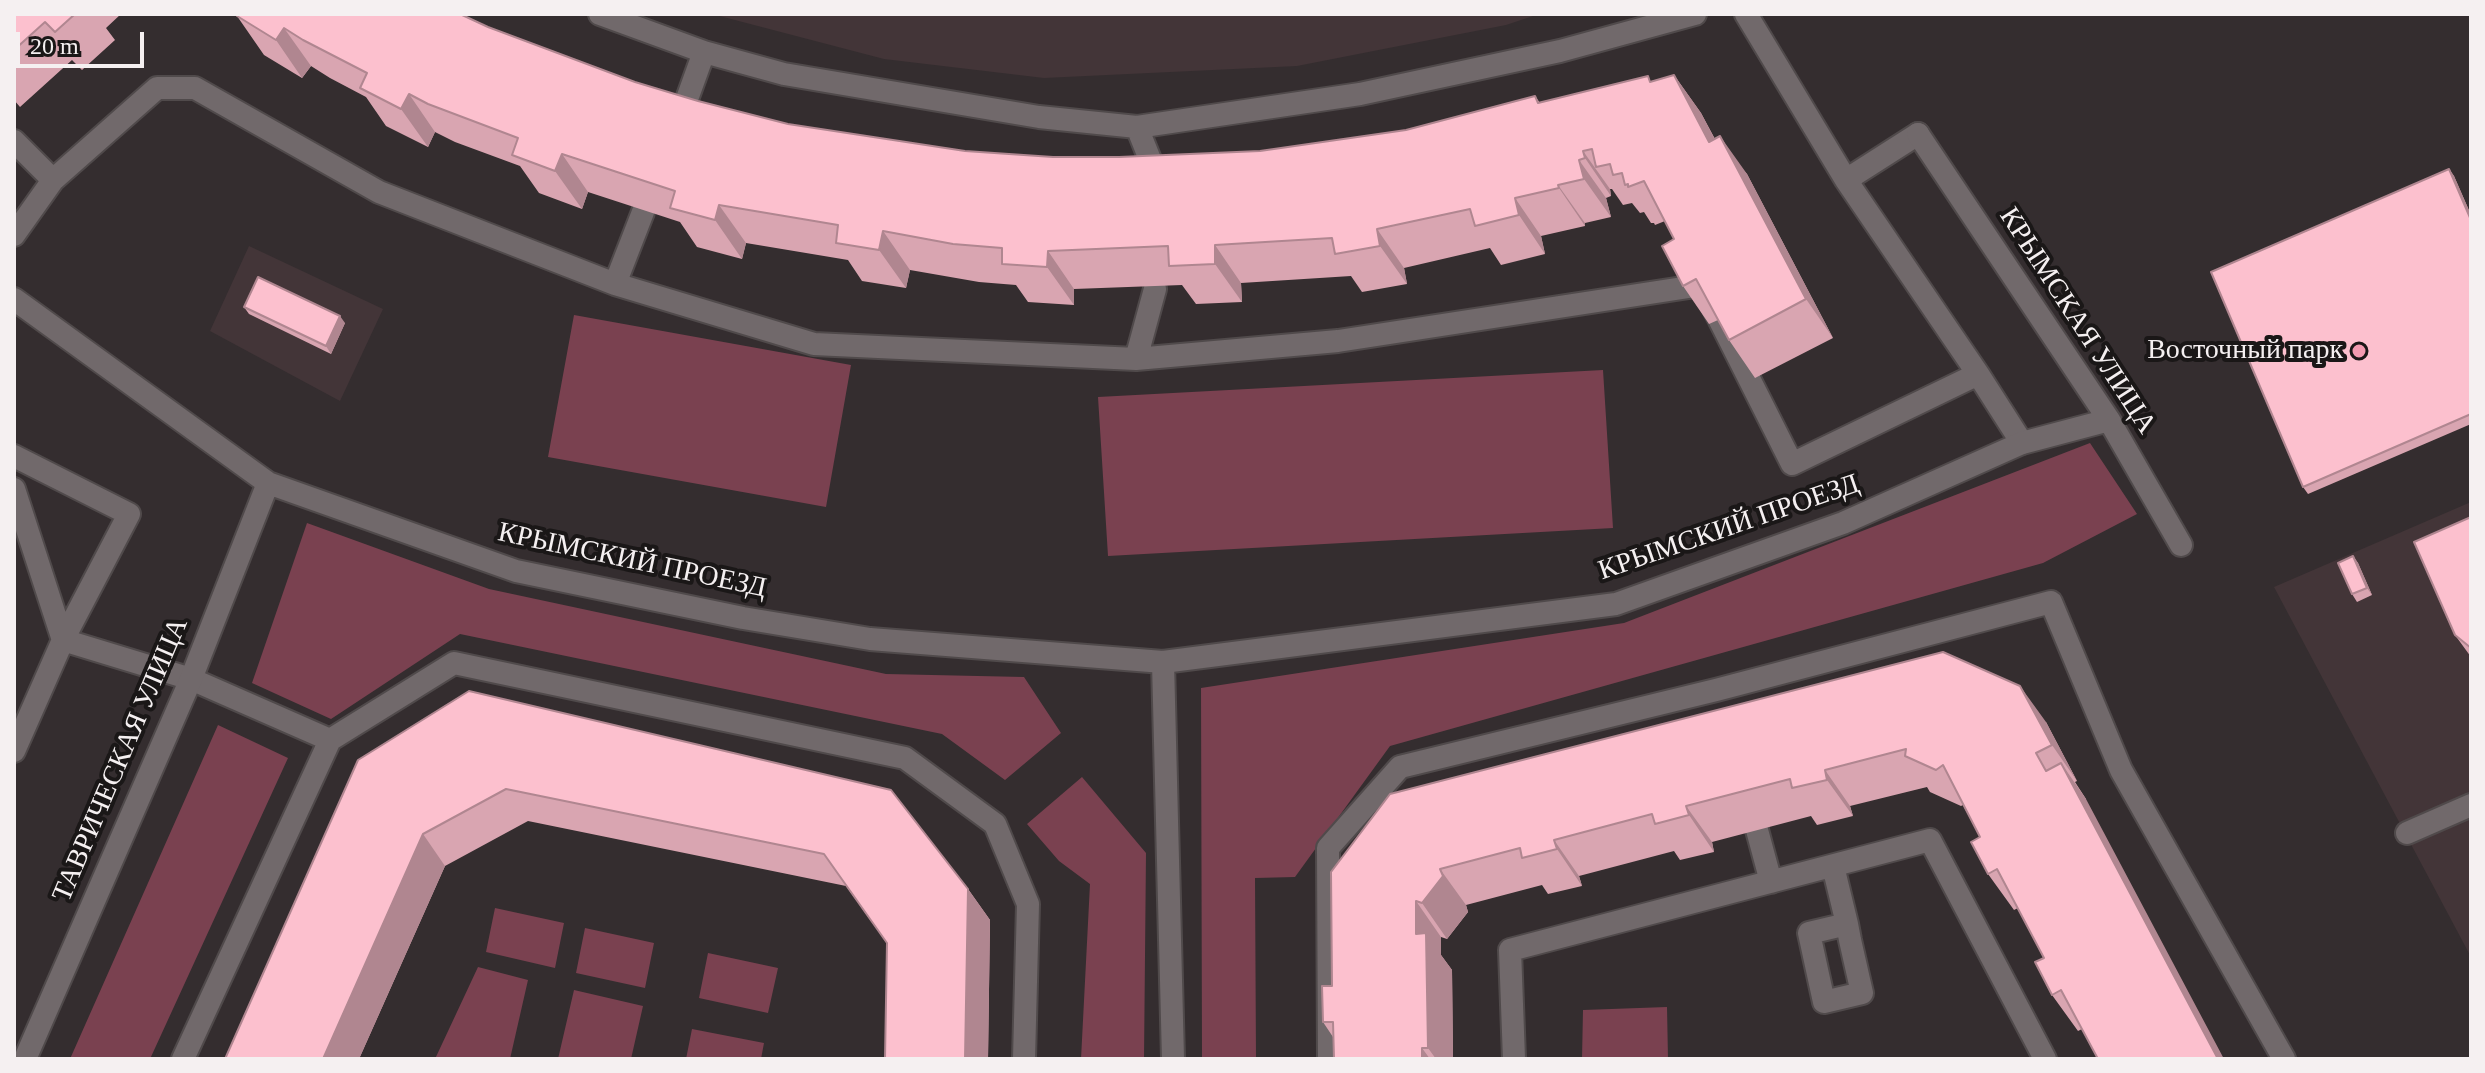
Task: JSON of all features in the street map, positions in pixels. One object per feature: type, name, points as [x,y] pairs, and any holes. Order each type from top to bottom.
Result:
[{"type":"street","points":[[600,14],[704,52],[784,74],[1039,117],[1137,127],[1360,94],[1560,51],[1695,14]]},
{"type":"street","points":[[1746,14],[1846,180],[2022,443]]},
{"type":"street","points":[[677,125],[704,52]]},
{"type":"street","points":[[14,235],[53,180],[157,88],[195,88],[379,192],[615,284],[814,344],[1136,359],[1338,341],[1702,285],[1792,464],[1978,374]]},
{"type":"street","points":[[1137,127],[1164,194]]},
{"type":"street","name":"КРЫМСКАЯ УЛИЦА","points":[[1846,180],[1918,134],[2109,420],[2181,545]]},
{"type":"street","points":[[14,141],[53,180]]},
{"type":"street","points":[[615,284],[643,212]]},
{"type":"street","points":[[1136,359],[1155,289]]},
{"type":"street","name":"КРЫМСКИЙ ПРОЕЗД","points":[[14,299],[268,483],[516,571],[712,612],[870,639],[1163,662],[1616,604],[1843,523],[2022,443],[2109,420]]},
{"type":"street","points":[[14,456],[129,514],[63,640],[14,751]]},
{"type":"street","name":"ТАВРИЧЕСКАЯ УЛИЦА","points":[[25,1059],[191,679],[268,483]]},
{"type":"street","points":[[14,489],[63,640]]},
{"type":"street","points":[[1329,1059],[1328,848],[1400,767],[1718,697],[2051,602],[2121,770],[2284,1059]]},
{"type":"street","points":[[63,640],[191,679],[330,740]]},
{"type":"street","points":[[1163,662],[1173,1059]]},
{"type":"street","points":[[183,1059],[330,740],[454,663],[905,758],[995,824],[1028,904],[1024,1059]]},
{"type":"street","points":[[2407,833],[2471,805]]},
{"type":"street","points":[[1757,830],[1771,882]]},
{"type":"street","points":[[1514,1059],[1510,950],[1930,840],[2045,1059]]},
{"type":"street","points":[[1833,866],[1847,924]]},
{"type":"shaded area","points":[[712,14],[1539,14],[1506,25],[1297,66],[1044,78],[884,59]]},
{"type":"shaded area","points":[[249,246],[383,309],[340,401],[210,331]]},
{"type":"shaded area","points":[[574,315],[851,365],[826,507],[548,457]]},
{"type":"shaded area","points":[[1603,370],[1613,528],[1108,556],[1098,397]]},
{"type":"shaded area","points":[[2090,443],[2137,514],[2043,563],[1390,746],[1295,877],[1255,878],[1256,1059],[1202,1059],[1201,688],[1624,623]]},
{"type":"shaded area","points":[[2471,502],[2471,957],[2274,587]]},
{"type":"shaded area","points":[[307,523],[489,589],[886,674],[1024,677],[1061,733],[1005,780],[942,734],[460,634],[331,719],[252,683]]},
{"type":"shaded area","points":[[218,725],[288,758],[150,1059],[70,1059]]},
{"type":"shaded area","points":[[1082,777],[1146,853],[1144,1059],[1081,1059],[1090,884],[1059,861],[1027,824]]},
{"type":"shaded area","points":[[495,908],[564,923],[555,968],[486,952]]},
{"type":"shaded area","points":[[585,928],[654,943],[645,988],[576,973]]},
{"type":"shaded area","points":[[708,953],[778,968],[768,1013],[699,998]]},
{"type":"shaded area","points":[[478,967],[528,980],[510,1059],[435,1059]]},
{"type":"shaded area","points":[[574,990],[643,1006],[631,1059],[558,1059]]},
{"type":"shaded area","points":[[1667,1007],[1668,1059],[1582,1059],[1583,1010]]},
{"type":"shaded area","points":[[692,1029],[764,1043],[761,1059],[686,1059]]},
{"type":"building","points":[[14,14],[75,14],[55,32],[45,22],[14,50]]},
{"type":"building","points":[[460,14],[635,82],[788,124],[965,151],[1053,157],[1260,151],[1406,130],[1535,96],[1538,103],[1648,76],[1650,82],[1674,75],[1709,142],[1720,136],[1806,299],[1729,340],[1696,279],[1683,286],[1662,246],[1674,239],[1644,181],[1628,187],[1622,173],[1613,175],[1610,164],[1596,167],[1592,149],[1583,151],[1585,158],[1579,160],[1584,179],[1515,198],[1519,215],[1475,226],[1470,209],[1377,229],[1380,246],[1335,254],[1332,238],[1215,245],[1215,264],[1169,266],[1168,246],[1048,251],[1047,267],[1002,264],[1002,248],[953,244],[883,231],[879,250],[836,243],[838,225],[719,205],[715,220],[670,208],[675,191],[562,154],[555,171],[512,155],[518,138],[409,94],[401,109],[360,88],[367,73],[284,28],[276,40],[237,16]]},
{"type":"building","name":"Восточный парк","points":[[2449,169],[2471,220],[2471,414],[2303,487],[2211,272]]},
{"type":"building","points":[[258,277],[340,316],[326,346],[244,307]]},
{"type":"building","points":[[2471,517],[2471,648],[2455,635],[2414,542]]},
{"type":"building","points":[[2353,556],[2367,588],[2352,594],[2338,563]]},
{"type":"building","points":[[1943,652],[2020,686],[2052,745],[2036,753],[2046,771],[2061,763],[2218,1059],[2098,1059],[2061,990],[2052,995],[2035,962],[2044,958],[1997,869],[1988,874],[1971,842],[1980,837],[1943,765],[1936,770],[1905,756],[1906,749],[1825,770],[1827,780],[1792,788],[1790,779],[1686,806],[1689,815],[1655,824],[1652,814],[1554,840],[1557,849],[1522,858],[1520,848],[1440,869],[1443,876],[1422,903],[1416,901],[1416,934],[1426,933],[1428,1048],[1422,1048],[1422,1059],[1334,1059],[1333,1022],[1323,1022],[1322,986],[1332,986],[1331,872],[1390,794]]},
{"type":"building","points":[[469,691],[891,790],[968,889],[965,1059],[885,1059],[887,943],[824,854],[506,789],[423,834],[323,1059],[225,1059],[358,760]]},
{"type":"place","name":"Восточный парк","points":[[2359,351]]}]
